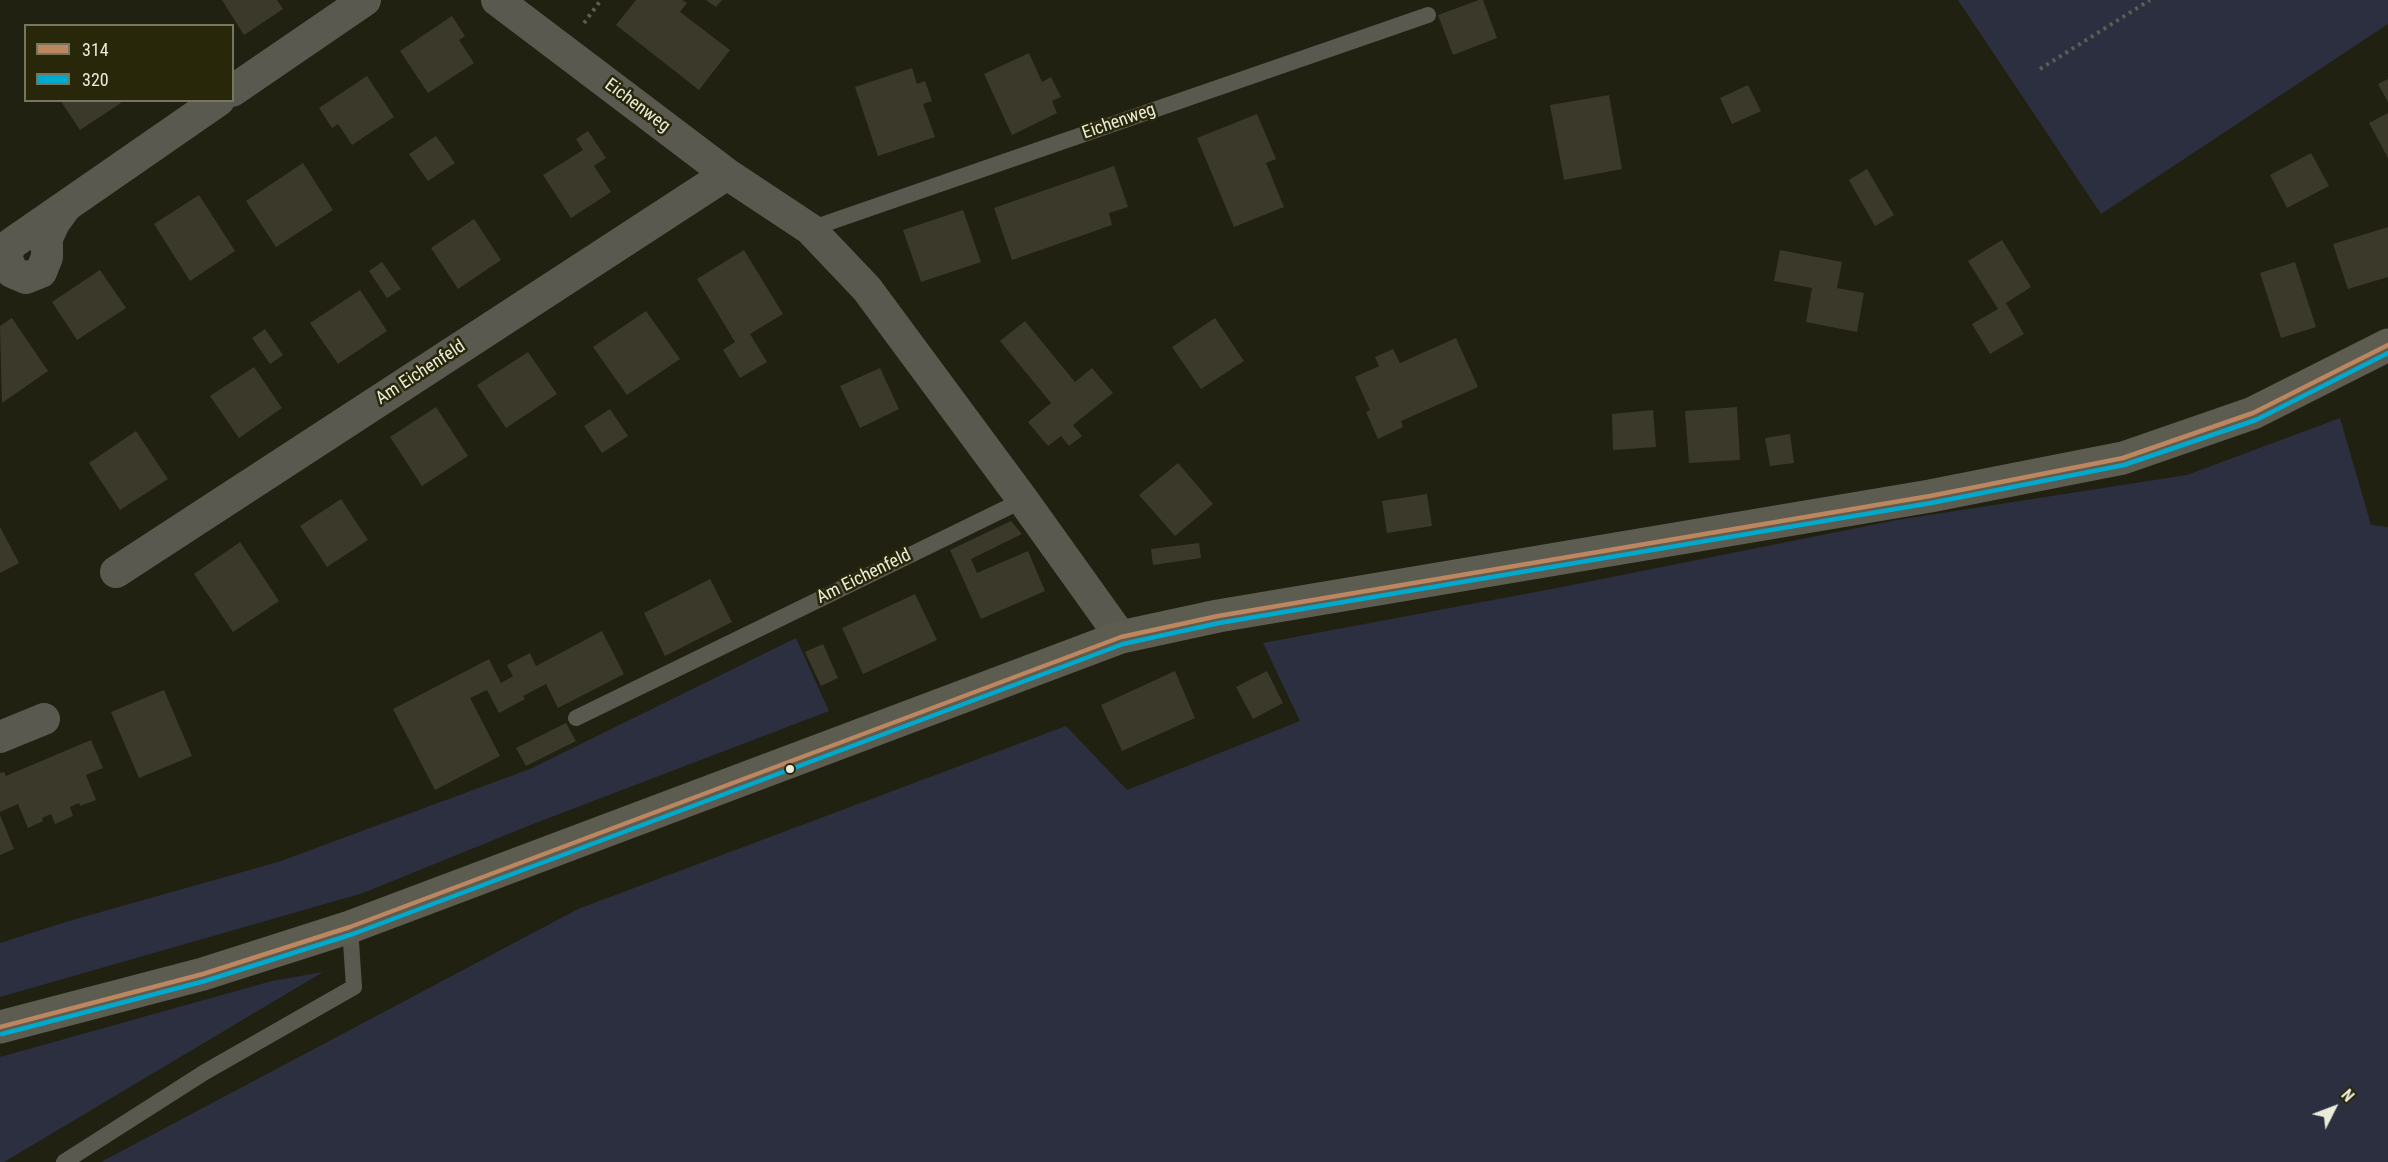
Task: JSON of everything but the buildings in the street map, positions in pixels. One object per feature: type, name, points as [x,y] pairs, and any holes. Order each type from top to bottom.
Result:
[{"type":"main road","points":[[0,1027],[203,974],[350,927],[1121,638],[1218,616],[1930,496],[2123,458],[2253,413],[2388,345]]},
{"type":"street","points":[[234,90],[365,0]]},
{"type":"street","name":"Eichenweg","points":[[497,0],[727,174],[810,229],[867,289],[1023,500],[1121,638]]},
{"type":"street","points":[[67,205],[216,102]]},
{"type":"street","name":"Am Eichenfeld","points":[[116,572],[727,174]]},
{"type":"street","points":[[0,737],[44,719]]},
{"type":"lane","name":"Eichenweg","points":[[810,229],[1428,15]]},
{"type":"lane","name":"Am Eichenfeld","points":[[576,718],[1023,500]]},
{"type":"lane","points":[[63,1162],[205,1072],[354,987],[350,927]]},
{"type":"path","points":[[2040,69],[2150,0]]},
{"type":"shaded area","points":[[1958,0],[2388,0],[2388,24],[2101,214]]},
{"type":"shaded area","points":[[2340,418],[2371,525],[2388,527],[2388,1162],[101,1162],[578,909],[1066,726],[1127,790],[1300,721],[1263,643],[1562,587],[1897,520],[2187,475]]},
{"type":"shaded area","points":[[796,638],[829,711],[533,824],[363,893],[0,997],[0,943],[69,921],[278,862],[530,769]]},
{"type":"shaded area","points":[[323,972],[4,1162],[0,1162],[0,1057],[272,981]]},
{"type":"transit line","name":"314","points":[[0,1027],[203,974],[350,927],[1121,637],[1218,616],[1930,496],[2123,458],[2253,413],[2388,345]]},
{"type":"transit line","name":"320","points":[[2,1034],[205,981],[353,934],[1123,644],[1219,623],[1931,503],[2124,465],[2256,420],[2388,353]]}]
